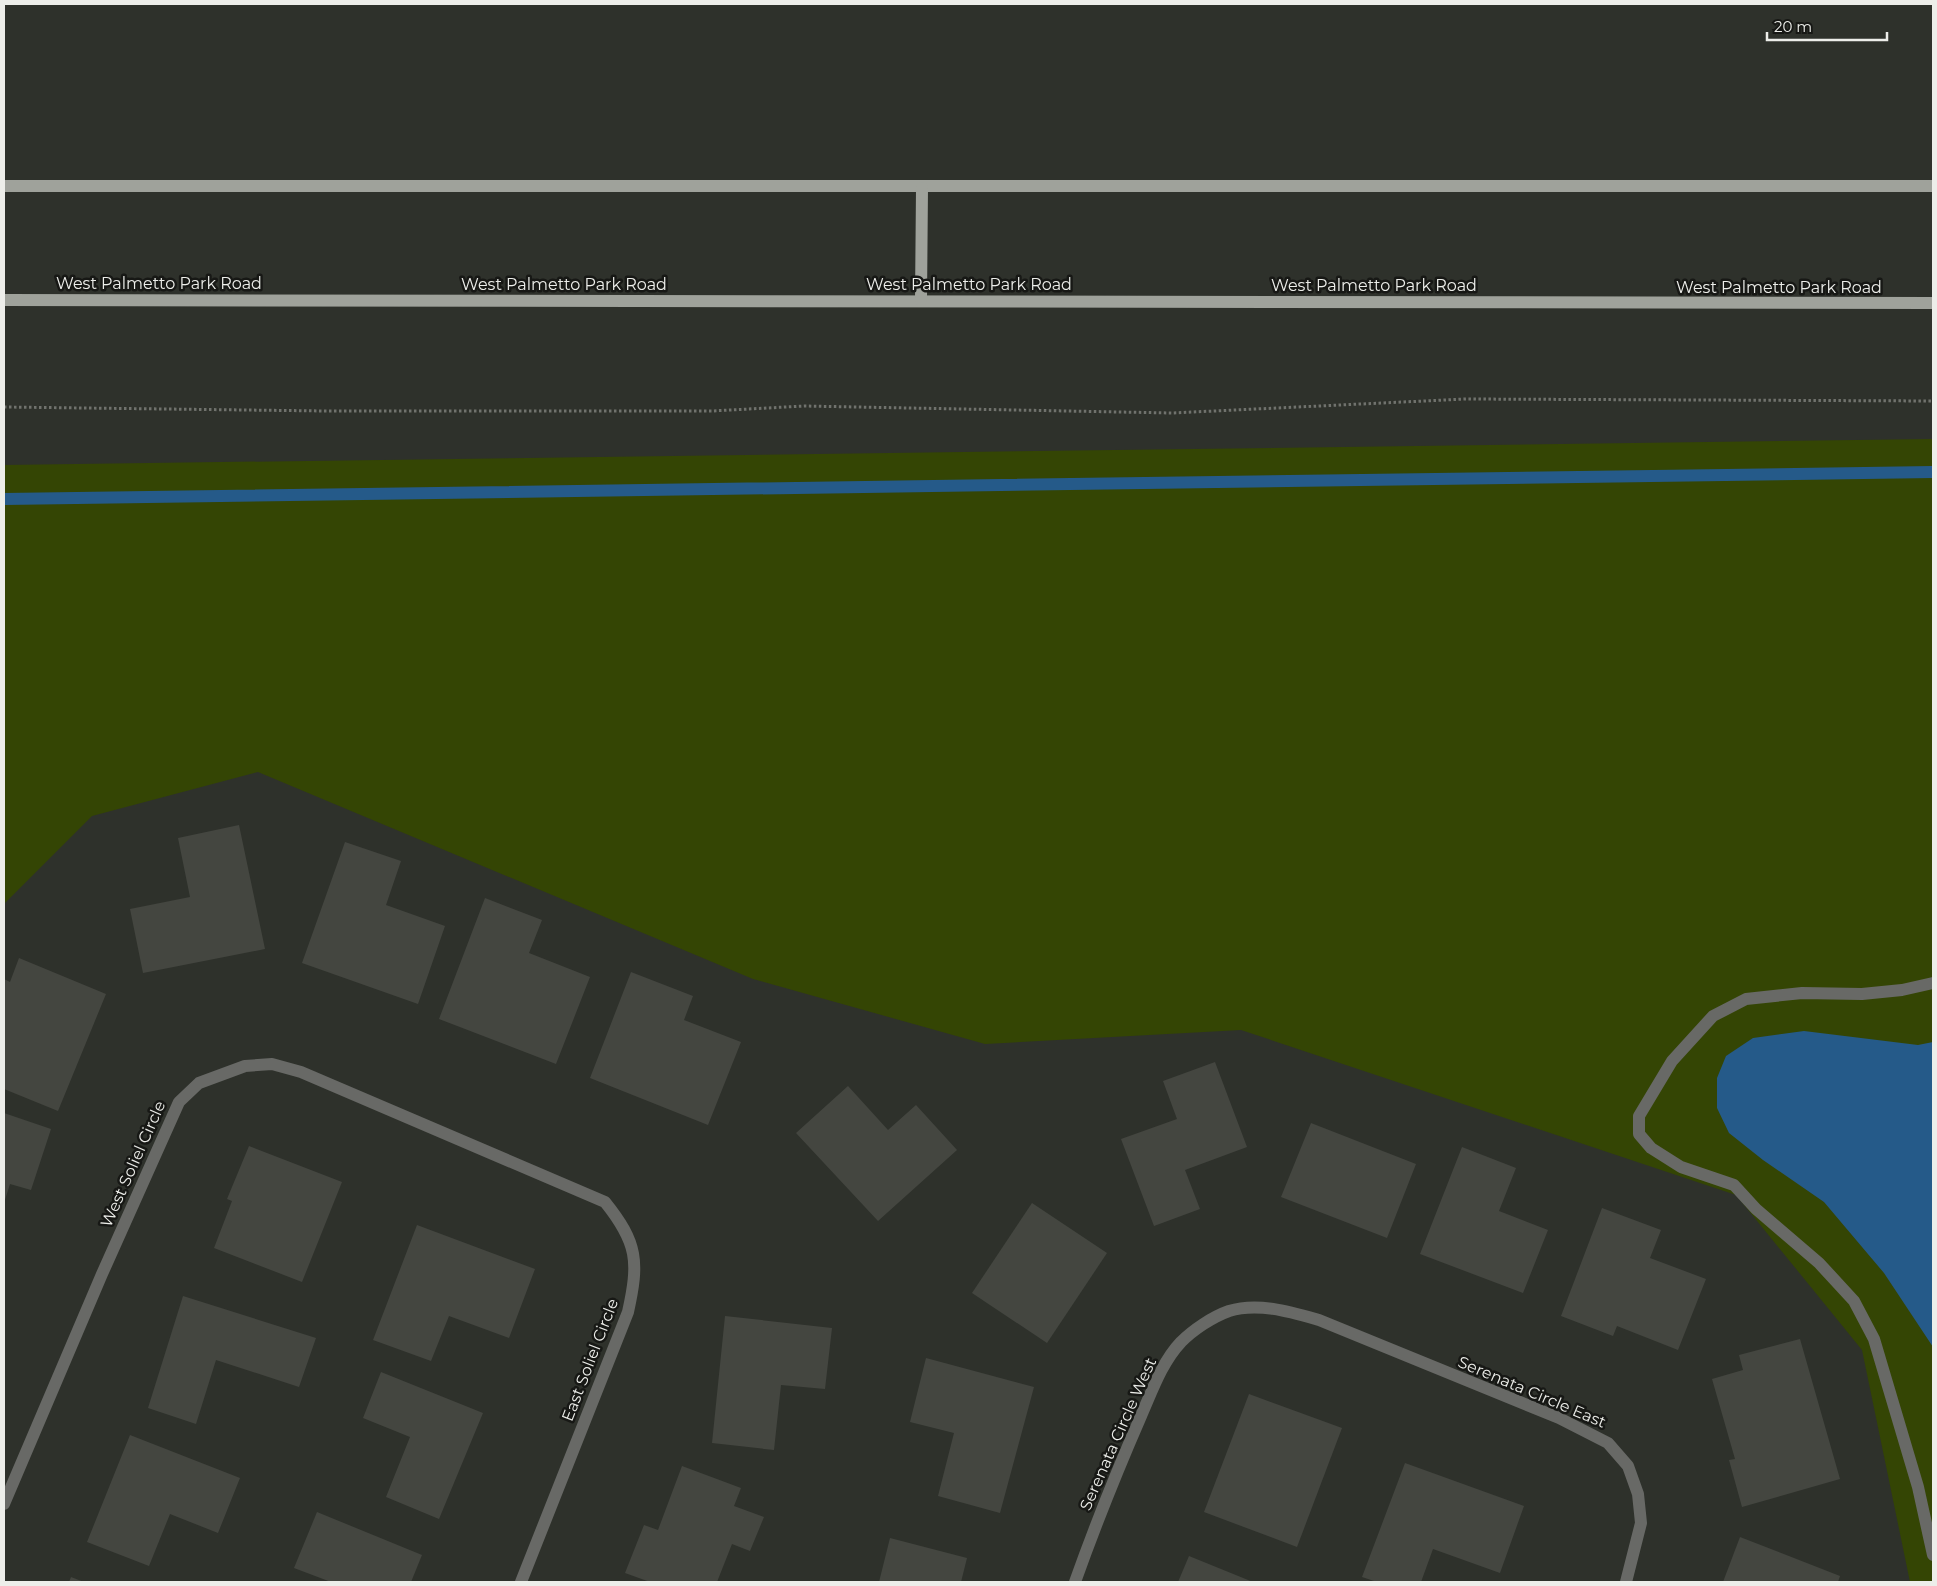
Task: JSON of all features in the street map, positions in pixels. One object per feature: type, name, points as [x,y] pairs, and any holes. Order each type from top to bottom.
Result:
[{"type":"main road","points":[[4,186],[922,188],[1933,186]]},
{"type":"main road","points":[[921,300],[922,188]]},
{"type":"main road","name":"West Palmetto Park Road","points":[[4,300],[1933,303]]},
{"type":"street","points":[[1933,983],[1902,990],[1862,994],[1802,993],[1746,999],[1713,1016],[1672,1060],[1639,1116],[1639,1134],[1651,1148],[1681,1167],[1734,1186],[1756,1209],[1819,1263],[1854,1301],[1874,1339],[1918,1487],[1933,1555]]},
{"type":"street","name":"West Soliel Circle","points":[[4,1504],[102,1274],[179,1102],[199,1083],[245,1066],[272,1064],[301,1072],[444,1133]]},
{"type":"street","name":"East Soliel Circle","points":[[444,1133],[604,1202],[624,1225],[634,1254],[636,1278],[628,1312],[521,1582]]},
{"type":"street","name":"Serenata Circle West","points":[[1075,1582],[1108,1488],[1163,1366],[1181,1343],[1198,1328],[1229,1311],[1257,1307],[1288,1311],[1319,1320],[1415,1359]]},
{"type":"street","name":"Serenata Circle East","points":[[1415,1359],[1559,1418],[1608,1443],[1628,1466],[1638,1494],[1641,1523],[1626,1582]]},
{"type":"path","points":[[4,408],[324,411],[712,411],[804,406],[1172,413],[1466,399],[1933,401]]},
{"type":"green space","points":[[1933,439],[1933,1582],[1910,1582],[1862,1350],[1736,1195],[1241,1030],[985,1044],[753,979],[258,772],[92,816],[4,904],[4,465]]},
{"type":"water","points":[[1804,1031],[1918,1045],[1933,1042],[1933,1347],[1884,1273],[1824,1202],[1763,1160],[1729,1133],[1717,1108],[1717,1078],[1726,1056],[1753,1038]]},
{"type":"building","points":[[239,825],[265,949],[143,973],[130,909],[190,897],[178,838]]},
{"type":"building","points":[[345,842],[401,861],[386,905],[445,926],[418,1004],[302,963]]},
{"type":"building","points":[[485,898],[542,920],[529,953],[590,977],[556,1064],[439,1019]]},
{"type":"building","points":[[19,958],[106,994],[58,1111],[4,1089],[4,979],[10,982]]},
{"type":"building","points":[[631,972],[693,996],[684,1020],[741,1042],[708,1125],[590,1078]]},
{"type":"building","points":[[1215,1062],[1247,1147],[1185,1170],[1200,1209],[1154,1226],[1121,1139],[1177,1119],[1163,1081]]},
{"type":"building","points":[[848,1086],[888,1130],[916,1105],[957,1150],[878,1221],[796,1133]]},
{"type":"building","points":[[4,1113],[51,1129],[31,1190],[10,1184],[4,1203]]},
{"type":"building","points":[[1311,1123],[1416,1164],[1387,1238],[1281,1197]]},
{"type":"building","points":[[249,1146],[342,1182],[302,1282],[214,1248],[232,1201],[227,1199]]},
{"type":"building","points":[[1462,1147],[1516,1168],[1499,1211],[1548,1230],[1523,1293],[1420,1254]]},
{"type":"building","points":[[1032,1203],[1107,1253],[1047,1343],[972,1293]]},
{"type":"building","points":[[1602,1208],[1661,1230],[1650,1258],[1706,1279],[1678,1350],[1617,1326],[1613,1336],[1561,1316]]},
{"type":"building","points":[[417,1225],[535,1269],[509,1338],[449,1316],[431,1361],[373,1340]]},
{"type":"building","points":[[183,1296],[316,1338],[299,1387],[216,1360],[196,1424],[148,1408]]},
{"type":"building","points":[[725,1316],[832,1328],[825,1389],[781,1385],[774,1450],[712,1443]]},
{"type":"building","points":[[1800,1339],[1840,1479],[1742,1507],[1729,1460],[1735,1459],[1712,1379],[1743,1370],[1739,1355]]},
{"type":"building","points":[[926,1358],[1034,1387],[1000,1513],[938,1496],[954,1433],[910,1422]]},
{"type":"building","points":[[381,1372],[483,1413],[439,1519],[386,1497],[410,1437],[363,1418]]},
{"type":"building","points":[[1249,1394],[1342,1428],[1297,1547],[1204,1512]]},
{"type":"building","points":[[130,1435],[240,1478],[218,1533],[170,1514],[149,1566],[87,1542]]},
{"type":"building","points":[[1405,1463],[1524,1506],[1500,1573],[1433,1549],[1421,1582],[1377,1582],[1362,1577]]},
{"type":"building","points":[[682,1466],[741,1488],[734,1506],[764,1517],[750,1551],[732,1544],[717,1582],[650,1582],[625,1573],[644,1525],[658,1530]]},
{"type":"building","points":[[317,1512],[422,1555],[411,1582],[331,1582],[294,1568]]},
{"type":"building","points":[[1740,1537],[1840,1576],[1838,1582],[1723,1582]]},
{"type":"building","points":[[890,1538],[967,1558],[961,1582],[879,1582]]},
{"type":"building","points":[[1189,1556],[1253,1582],[1178,1582]]},
{"type":"building","points":[[71,1577],[84,1582],[69,1582]]},
{"type":"waterway","points":[[4,499],[1933,472]]}]
